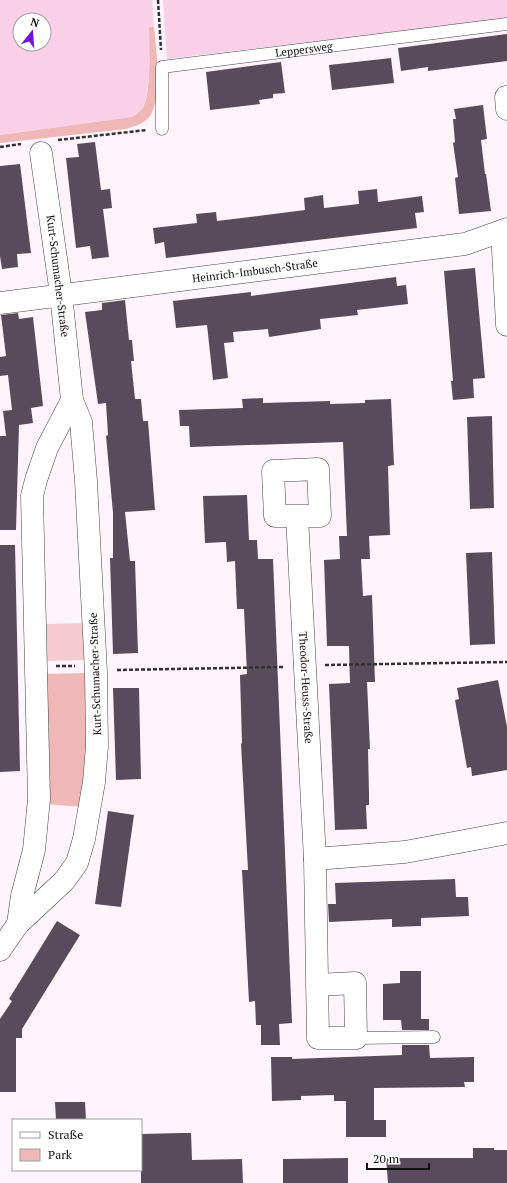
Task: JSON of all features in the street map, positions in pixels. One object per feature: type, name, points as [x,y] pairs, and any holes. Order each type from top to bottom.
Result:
[{"type":"street","name":"Kurt-Schumacher-Straße","points":[[6,937],[64,881],[77,863],[84,839],[95,775],[97,746],[96,665],[87,489],[81,422],[72,400],[61,294],[41,146]]},
{"type":"street","name":"Heinrich-Imbusch-Straße","points":[[0,303],[61,294],[465,244],[504,230]]},
{"type":"street","points":[[504,230],[507,325]]},
{"type":"street","name":"Kurt-Schumacher-Straße","points":[[6,937],[22,896],[34,850],[39,799],[32,496],[47,448],[72,400]]},
{"type":"street","name":"Theodor-Heuss-Straße","points":[[297,516],[315,859],[318,1038],[356,1038]]},
{"type":"street","points":[[315,859],[405,852],[507,833]]},
{"type":"street","points":[[317,985],[354,984],[356,1038]]},
{"type":"lane","name":"Leppersweg","points":[[162,67],[507,24]]},
{"type":"lane","points":[[162,67],[162,129]]},
{"type":"lane","points":[[356,1038],[434,1037]]},
{"type":"path","points":[[158,0],[162,67]]},
{"type":"path","points":[[0,147],[41,146],[162,129]]},
{"type":"path","points":[[36,666],[96,665]]},
{"type":"shaded area","points":[[0,0],[152,0],[154,27],[149,28],[149,76],[146,98],[142,109],[132,117],[0,135]]},
{"type":"shaded area","points":[[163,0],[507,0],[507,18],[167,59]]},
{"type":"shaded area","points":[[84,623],[85,660],[45,661],[44,624]]},
{"type":"green space","points":[[149,27],[154,27],[158,86],[154,108],[148,119],[126,129],[0,143],[0,135],[132,117],[142,109],[147,93],[149,82]]},
{"type":"green space","points":[[88,673],[91,742],[82,807],[45,804],[40,674]]},
{"type":"building","points":[[507,34],[507,61],[428,71],[428,67],[401,71],[398,48]]},
{"type":"building","points":[[391,58],[394,83],[332,90],[329,65]]},
{"type":"building","points":[[281,62],[285,93],[273,94],[273,98],[259,100],[260,104],[210,110],[206,72]]},
{"type":"building","points":[[483,105],[487,139],[481,140],[491,211],[459,214],[455,178],[458,177],[453,143],[455,142],[453,119],[456,119],[454,109]]},
{"type":"building","points":[[95,142],[101,190],[110,189],[112,208],[103,209],[109,257],[92,259],[90,246],[76,248],[66,158],[79,157],[77,144]]},
{"type":"building","points":[[20,164],[31,253],[17,254],[18,267],[2,269],[0,256],[0,166]]},
{"type":"building","points":[[377,189],[378,202],[422,196],[424,212],[415,213],[417,228],[166,258],[164,242],[155,244],[153,228],[197,223],[196,214],[216,212],[217,221],[305,210],[304,198],[323,195],[324,208],[359,204],[358,191]]},
{"type":"building","points":[[475,268],[485,378],[473,379],[474,398],[453,400],[451,381],[453,381],[444,271]]},
{"type":"building","points":[[396,277],[397,286],[406,285],[408,304],[357,310],[358,315],[320,319],[321,329],[269,337],[268,329],[233,332],[234,342],[224,343],[228,378],[213,380],[207,325],[176,328],[173,301],[251,292],[251,296]]},
{"type":"building","points":[[125,300],[129,340],[132,340],[134,361],[131,361],[135,399],[141,399],[143,421],[148,421],[155,510],[125,512],[130,561],[135,561],[138,653],[113,654],[110,558],[113,558],[113,513],[106,436],[108,435],[106,403],[98,404],[85,312],[102,310],[102,303]]},
{"type":"building","points":[[18,313],[19,319],[33,317],[43,406],[31,408],[33,423],[19,425],[16,530],[0,530],[0,436],[6,436],[3,411],[12,410],[8,375],[0,376],[0,357],[6,356],[1,315]]},
{"type":"building","points":[[263,398],[263,403],[330,401],[330,404],[365,403],[365,400],[391,399],[394,465],[388,466],[390,535],[369,536],[370,559],[361,559],[363,596],[372,595],[375,682],[367,682],[370,749],[368,749],[369,805],[366,805],[367,829],[335,830],[329,684],[350,683],[349,646],[327,646],[324,560],[340,559],[339,536],[347,536],[343,442],[190,447],[189,426],[180,426],[179,410],[243,408],[242,399]]},
{"type":"building","points":[[492,416],[494,508],[470,509],[467,417]]},
{"type":"building","points":[[247,495],[249,540],[257,540],[258,559],[273,559],[292,1023],[279,1024],[280,1045],[261,1045],[261,1025],[256,1025],[255,1001],[249,1002],[242,870],[248,870],[241,744],[240,675],[247,674],[244,609],[237,609],[235,561],[227,562],[226,542],[205,543],[203,496]]},
{"type":"building","points":[[0,545],[15,545],[20,771],[0,772]]},
{"type":"building","points":[[492,552],[495,644],[470,645],[466,553]]},
{"type":"building","points":[[498,680],[507,727],[507,770],[472,776],[471,767],[467,768],[455,700],[459,699],[457,688]]},
{"type":"building","points":[[113,688],[139,688],[141,779],[116,780]]},
{"type":"building","points":[[108,811],[134,815],[121,907],[95,904]]},
{"type":"building","points":[[455,879],[456,897],[468,897],[469,916],[421,918],[421,926],[392,927],[392,919],[329,922],[328,904],[336,904],[335,883]]},
{"type":"building","points":[[57,921],[80,935],[22,1029],[22,1038],[16,1038],[16,1092],[0,1092],[0,1019],[12,1001],[9,999]]},
{"type":"building","points":[[400,971],[421,971],[421,1019],[429,1019],[429,1030],[402,1030],[401,1020],[383,1020],[383,984],[400,983]]},
{"type":"building","points":[[402,1045],[429,1045],[430,1058],[474,1057],[474,1082],[464,1082],[465,1087],[374,1088],[374,1120],[386,1120],[386,1137],[346,1137],[346,1101],[334,1101],[334,1095],[301,1096],[301,1100],[272,1101],[271,1057],[292,1057],[292,1059],[402,1055]]},
{"type":"building","points":[[55,1102],[85,1102],[86,1119],[56,1119]]},
{"type":"building","points":[[191,1133],[192,1160],[242,1159],[243,1183],[141,1183],[142,1134]]},
{"type":"building","points":[[473,1148],[494,1148],[494,1150],[507,1150],[507,1183],[388,1183],[386,1158],[473,1158]]},
{"type":"building","points":[[348,1158],[348,1183],[283,1183],[283,1159]]}]
